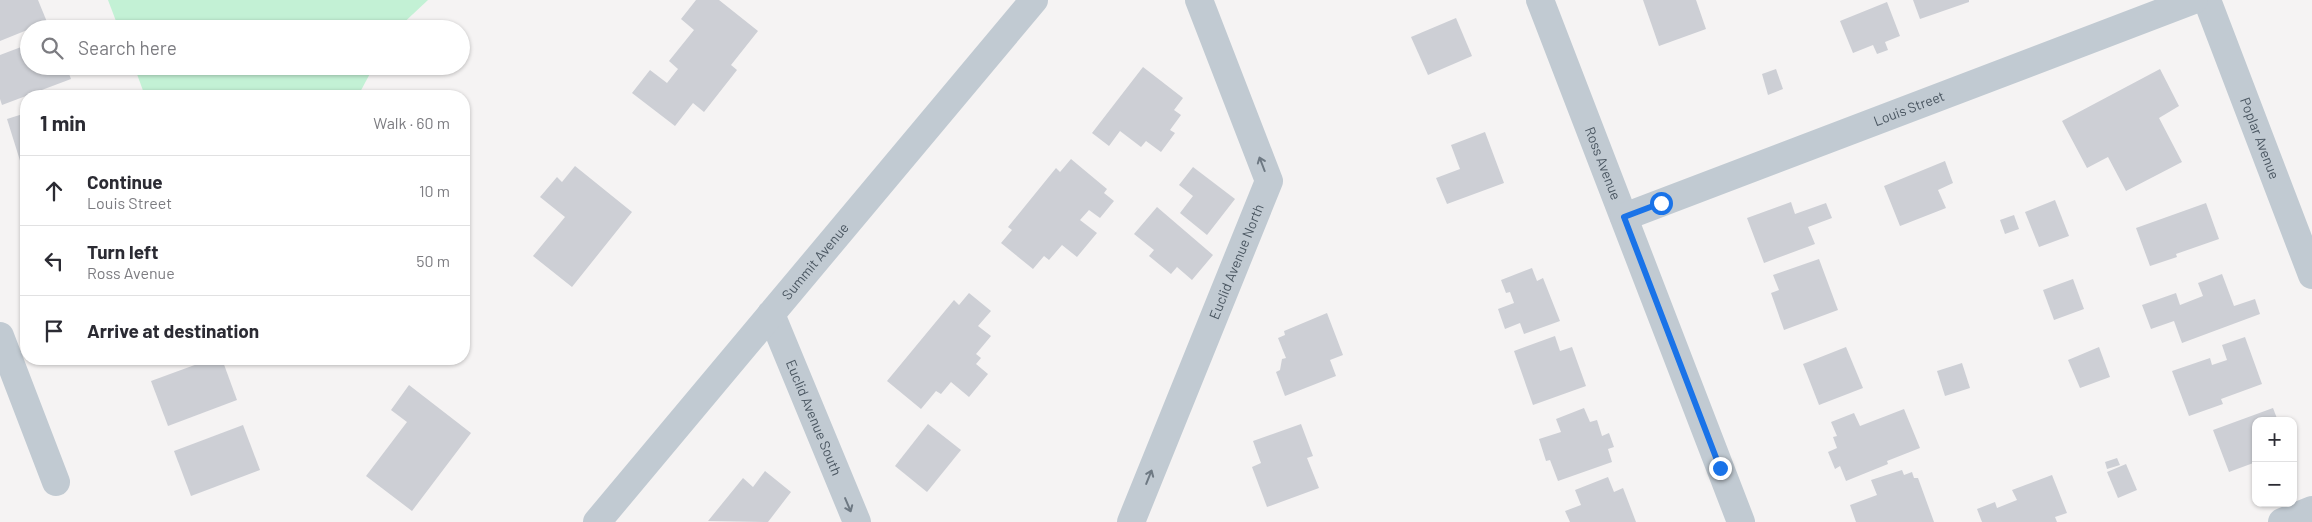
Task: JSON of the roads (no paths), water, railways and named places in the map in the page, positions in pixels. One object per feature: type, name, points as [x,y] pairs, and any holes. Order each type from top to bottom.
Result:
[{"type":"street","name":"Summit Avenue","points":[[597,522],[1034,0]]},
{"type":"street","name":"Euclid Avenue North","points":[[1131,522],[1269,181],[1199,0]]},
{"type":"street","name":"Ross Avenue","points":[[1540,0],[1741,522]]},
{"type":"street","name":"Louis Street","points":[[1624,217],[2194,0]]},
{"type":"street","name":"Poplar Avenue","points":[[2207,0],[2312,274]]},
{"type":"street","name":"Euclid Avenue South","points":[[771,314],[857,522]]},
{"type":"street","points":[[0,336],[56,482]]},
{"type":"street","points":[[2282,522],[2312,510]]}]
